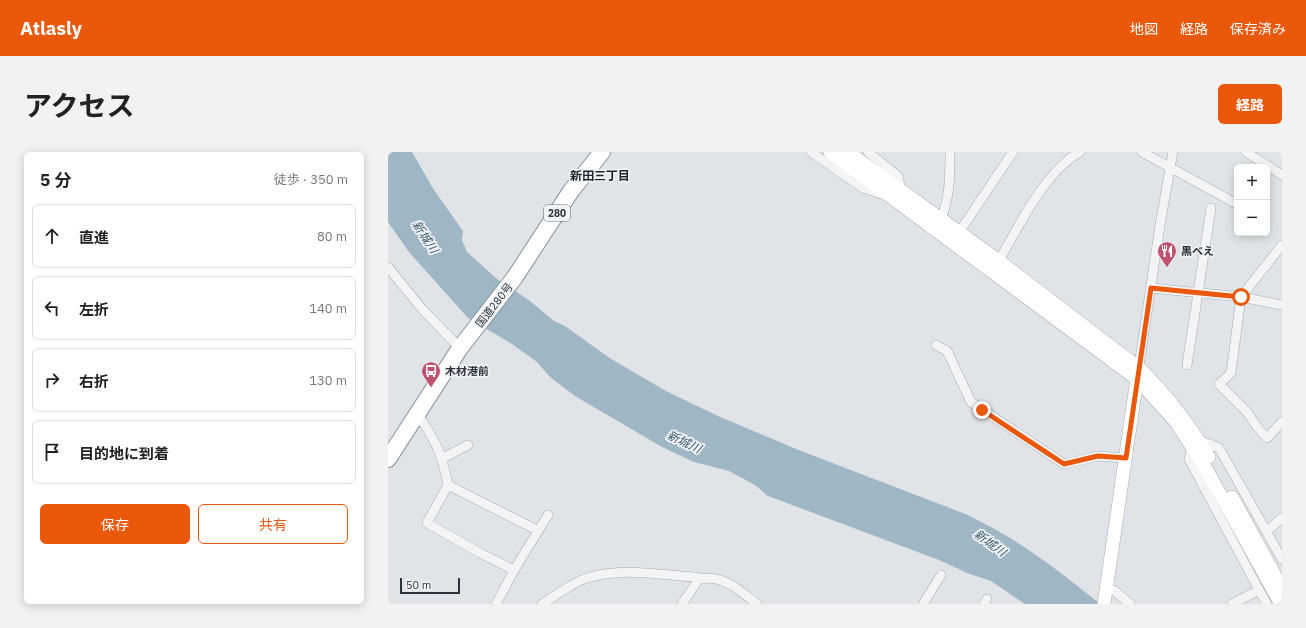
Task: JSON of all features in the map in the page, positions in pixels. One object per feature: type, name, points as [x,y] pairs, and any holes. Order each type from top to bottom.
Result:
[{"type":"highway","name":"国道280号","points":[[388,459],[418,415],[460,348],[515,277],[571,191],[602,152]]},
{"type":"street","points":[[811,152],[863,188],[896,194]]},
{"type":"street","points":[[830,152],[896,194],[956,237],[1138,374]]},
{"type":"street","points":[[848,152],[896,194],[941,219],[956,237],[999,261],[1138,374],[1195,444],[1282,588]]},
{"type":"street","points":[[868,152],[898,176],[896,194]]},
{"type":"street","points":[[941,219],[947,205],[950,188],[950,152]]},
{"type":"street","points":[[956,237],[1013,152]]},
{"type":"street","points":[[999,261],[1019,224],[1039,194],[1063,162],[1080,152]]},
{"type":"street","points":[[1142,152],[1234,202]]},
{"type":"street","points":[[1105,596],[1173,152]]},
{"type":"street","points":[[1246,152],[1260,164]]},
{"type":"street","points":[[1270,173],[1282,175]]},
{"type":"street","points":[[1188,365],[1210,208]]},
{"type":"street","points":[[1282,245],[1241,297],[1231,373],[1219,384],[1247,412],[1257,427],[1267,438],[1282,422]]},
{"type":"street","points":[[388,267],[422,309],[460,348]]},
{"type":"street","points":[[1151,288],[1241,297],[1282,305]]},
{"type":"street","points":[[936,345],[947,351],[971,402],[1064,464],[1098,456],[1126,458]]},
{"type":"street","points":[[418,415],[434,438],[443,458],[448,485],[427,523],[480,553],[514,570]]},
{"type":"street","points":[[1195,444],[1219,448],[1282,559]]},
{"type":"street","points":[[1195,444],[1189,459],[1267,604]]},
{"type":"street","points":[[1195,444],[1205,466],[1280,604]]},
{"type":"street","points":[[443,458],[468,445]]},
{"type":"street","points":[[448,485],[537,530]]},
{"type":"street","points":[[496,604],[537,530],[548,515]]},
{"type":"street","points":[[1267,531],[1282,518]]},
{"type":"street","points":[[542,604],[586,578],[621,571],[695,577],[698,579],[709,578],[724,581],[757,604]]},
{"type":"street","points":[[923,604],[941,575]]},
{"type":"street","points":[[682,604],[698,579]]},
{"type":"street","points":[[1232,604],[1259,590]]},
{"type":"street","points":[[1105,596],[1115,591],[1130,604]]},
{"type":"water","name":"新城川","points":[[388,152],[412,152],[434,190],[463,231],[462,240],[467,252],[497,279],[530,301],[554,321],[565,326],[611,359],[666,391],[718,416],[796,449],[968,515],[999,531],[1029,550],[1100,604],[1025,604],[991,581],[768,496],[755,485],[729,471],[694,462],[662,447],[575,396],[550,377],[537,362],[512,344],[468,318],[409,252],[388,222]]},
{"type":"place","name":"黒べえ","points":[[1167,268]]},
{"type":"place","name":"木材港前","points":[[431,388]]},
{"type":"district","name":"新田三丁目","points":[[600,176]]},
{"type":"route","points":[[982,410],[1064,464],[1098,456],[1126,458],[1151,288],[1241,297]]}]
